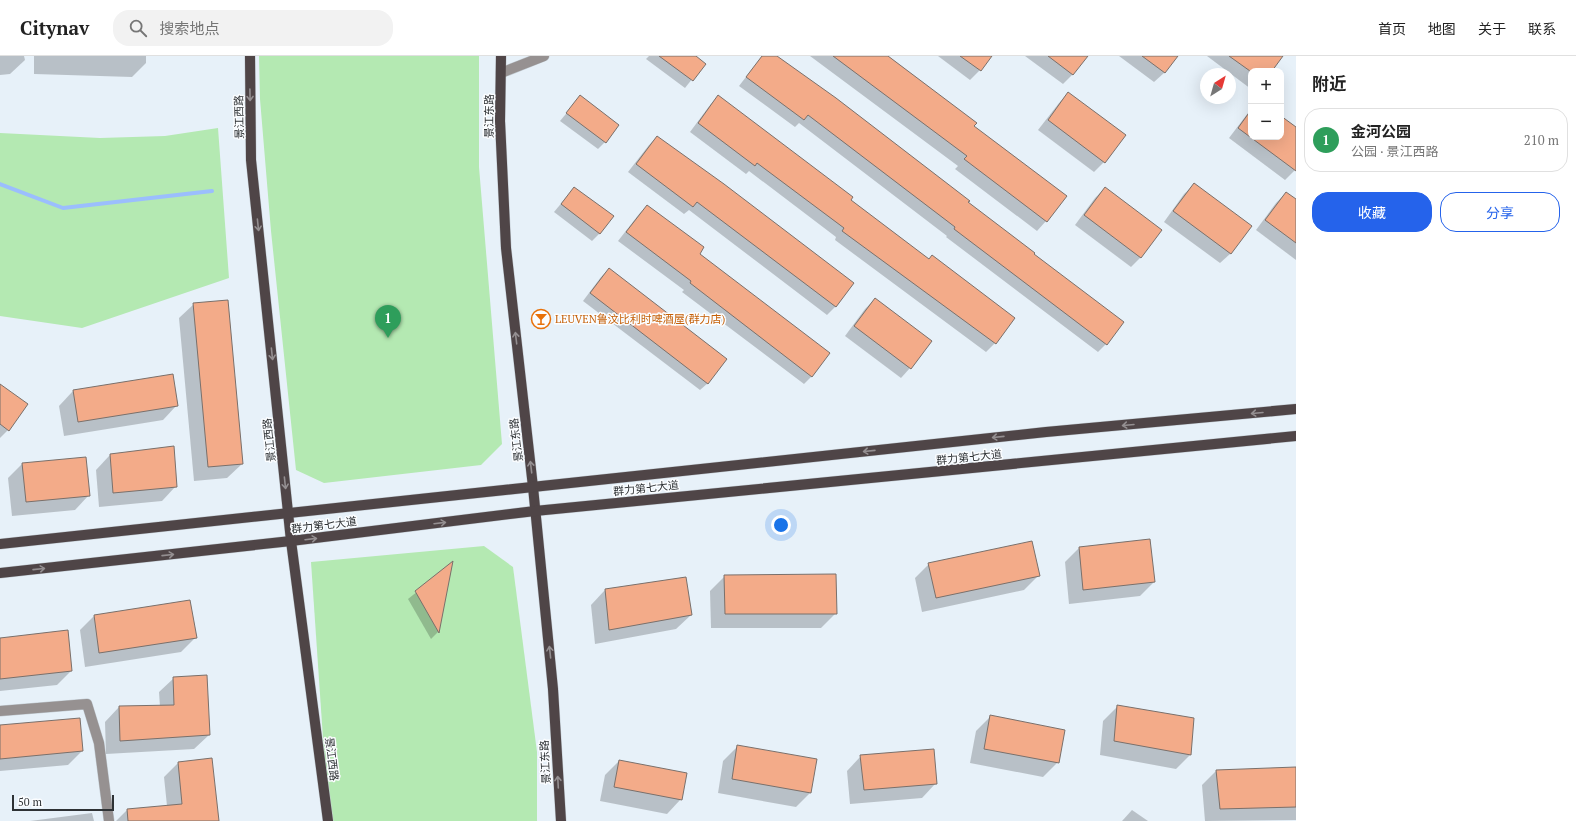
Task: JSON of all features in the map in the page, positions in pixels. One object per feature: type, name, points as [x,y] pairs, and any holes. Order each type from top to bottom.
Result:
[{"type":"main road","name":"景江西路","points":[[250,56],[251,160],[291,541],[328,821]]},
{"type":"main road","name":"景江东路","points":[[501,56],[501,158],[506,248],[533,487],[553,689],[561,821]]},
{"type":"main road","name":"群力第七大道","points":[[0,544],[1046,432],[1296,409]]},
{"type":"main road","name":"群力第七大道","points":[[0,573],[291,541],[535,511],[1296,436]]},
{"type":"street","points":[[501,73],[544,56]]},
{"type":"street","points":[[0,711],[87,704],[99,743],[109,821]]},
{"type":"green space","points":[[259,56],[479,56],[479,167],[502,444],[481,465],[324,483],[296,470],[271,231],[260,99]]},
{"type":"green space","points":[[218,128],[229,278],[82,328],[0,316],[0,133],[100,138],[165,136]]},
{"type":"green space","points":[[484,546],[513,567],[537,752],[537,821],[332,821],[327,797],[311,562]]},
{"type":"building","points":[[659,56],[696,56],[706,64],[693,81]]},
{"type":"building","points":[[762,56],[777,56],[836,98],[970,201],[968,202],[1035,253],[1034,254],[1124,322],[1107,345],[954,229],[955,227],[808,115],[804,120],[746,77]]},
{"type":"building","points":[[833,56],[888,56],[977,123],[974,126],[1067,196],[1047,222],[964,159],[967,156]]},
{"type":"building","points":[[960,56],[992,56],[981,71]]},
{"type":"building","points":[[1048,56],[1088,56],[1073,75]]},
{"type":"building","points":[[1142,56],[1178,56],[1165,73]]},
{"type":"building","points":[[1229,56],[1283,56],[1274,68],[1248,68],[1248,70]]},
{"type":"building","points":[[1068,92],[1126,135],[1105,163],[1048,120]]},
{"type":"building","points":[[580,95],[619,125],[606,143],[566,113]]},
{"type":"building","points":[[718,95],[853,197],[851,200],[929,259],[932,255],[1015,318],[996,344],[842,231],[844,228],[757,163],[755,166],[698,123]]},
{"type":"building","points":[[1248,114],[1248,135],[1238,128]]},
{"type":"building","points":[[1284,118],[1296,127],[1296,171],[1254,140],[1284,140]]},
{"type":"building","points":[[657,136],[724,184],[854,283],[836,307],[697,202],[693,207],[636,164]]},
{"type":"building","points":[[1194,183],[1252,226],[1231,254],[1173,211]]},
{"type":"building","points":[[574,187],[614,216],[600,234],[561,204]]},
{"type":"building","points":[[1105,187],[1162,230],[1141,258],[1084,215]]},
{"type":"building","points":[[1286,192],[1296,199],[1296,243],[1265,220]]},
{"type":"building","points":[[647,205],[704,247],[700,254],[830,353],[812,377],[690,283],[691,281],[626,232]]},
{"type":"building","points":[[609,268],[727,359],[708,384],[590,293]]},
{"type":"building","points":[[875,298],[932,341],[911,369],[854,326]]},
{"type":"building","points":[[228,300],[243,464],[208,467],[193,303]]},
{"type":"building","points":[[173,374],[178,406],[78,422],[73,390]]},
{"type":"building","points":[[0,384],[28,404],[9,431],[0,424]]},
{"type":"building","points":[[174,446],[177,487],[113,493],[110,454]]},
{"type":"building","points":[[86,457],[90,496],[26,502],[22,463]]},
{"type":"building","points":[[1150,539],[1155,582],[1083,590],[1079,547]]},
{"type":"building","points":[[1032,541],[1040,576],[936,598],[928,563]]},
{"type":"building","points":[[453,561],[439,633],[415,591]]},
{"type":"building","points":[[836,574],[837,614],[725,614],[724,575]]},
{"type":"building","points":[[686,577],[692,615],[609,630],[605,589]]},
{"type":"building","points":[[190,600],[197,638],[99,653],[94,615]]},
{"type":"building","points":[[68,630],[72,671],[0,679],[0,638]]},
{"type":"building","points":[[207,675],[210,735],[120,741],[119,706],[174,705],[173,677]]},
{"type":"building","points":[[1117,705],[1194,718],[1191,755],[1114,741]]},
{"type":"building","points":[[990,715],[1065,730],[1059,763],[984,749]]},
{"type":"building","points":[[80,718],[83,751],[0,759],[0,725]]},
{"type":"building","points":[[737,745],[817,759],[811,793],[732,779]]},
{"type":"building","points":[[934,749],[937,784],[864,790],[860,755]]},
{"type":"building","points":[[212,758],[219,821],[128,821],[127,809],[182,804],[178,762]]},
{"type":"building","points":[[619,760],[687,773],[682,800],[614,787]]},
{"type":"building","points":[[1296,767],[1296,807],[1220,809],[1216,770]]},
{"type":"waterway","points":[[0,184],[63,208],[212,191]]},
{"type":"place","name":"LEUVEN鲁汶比利时啤酒屋(群力店)","points":[[541,319]]},
{"type":"place","name":"金河公园","points":[[388,338]]}]
